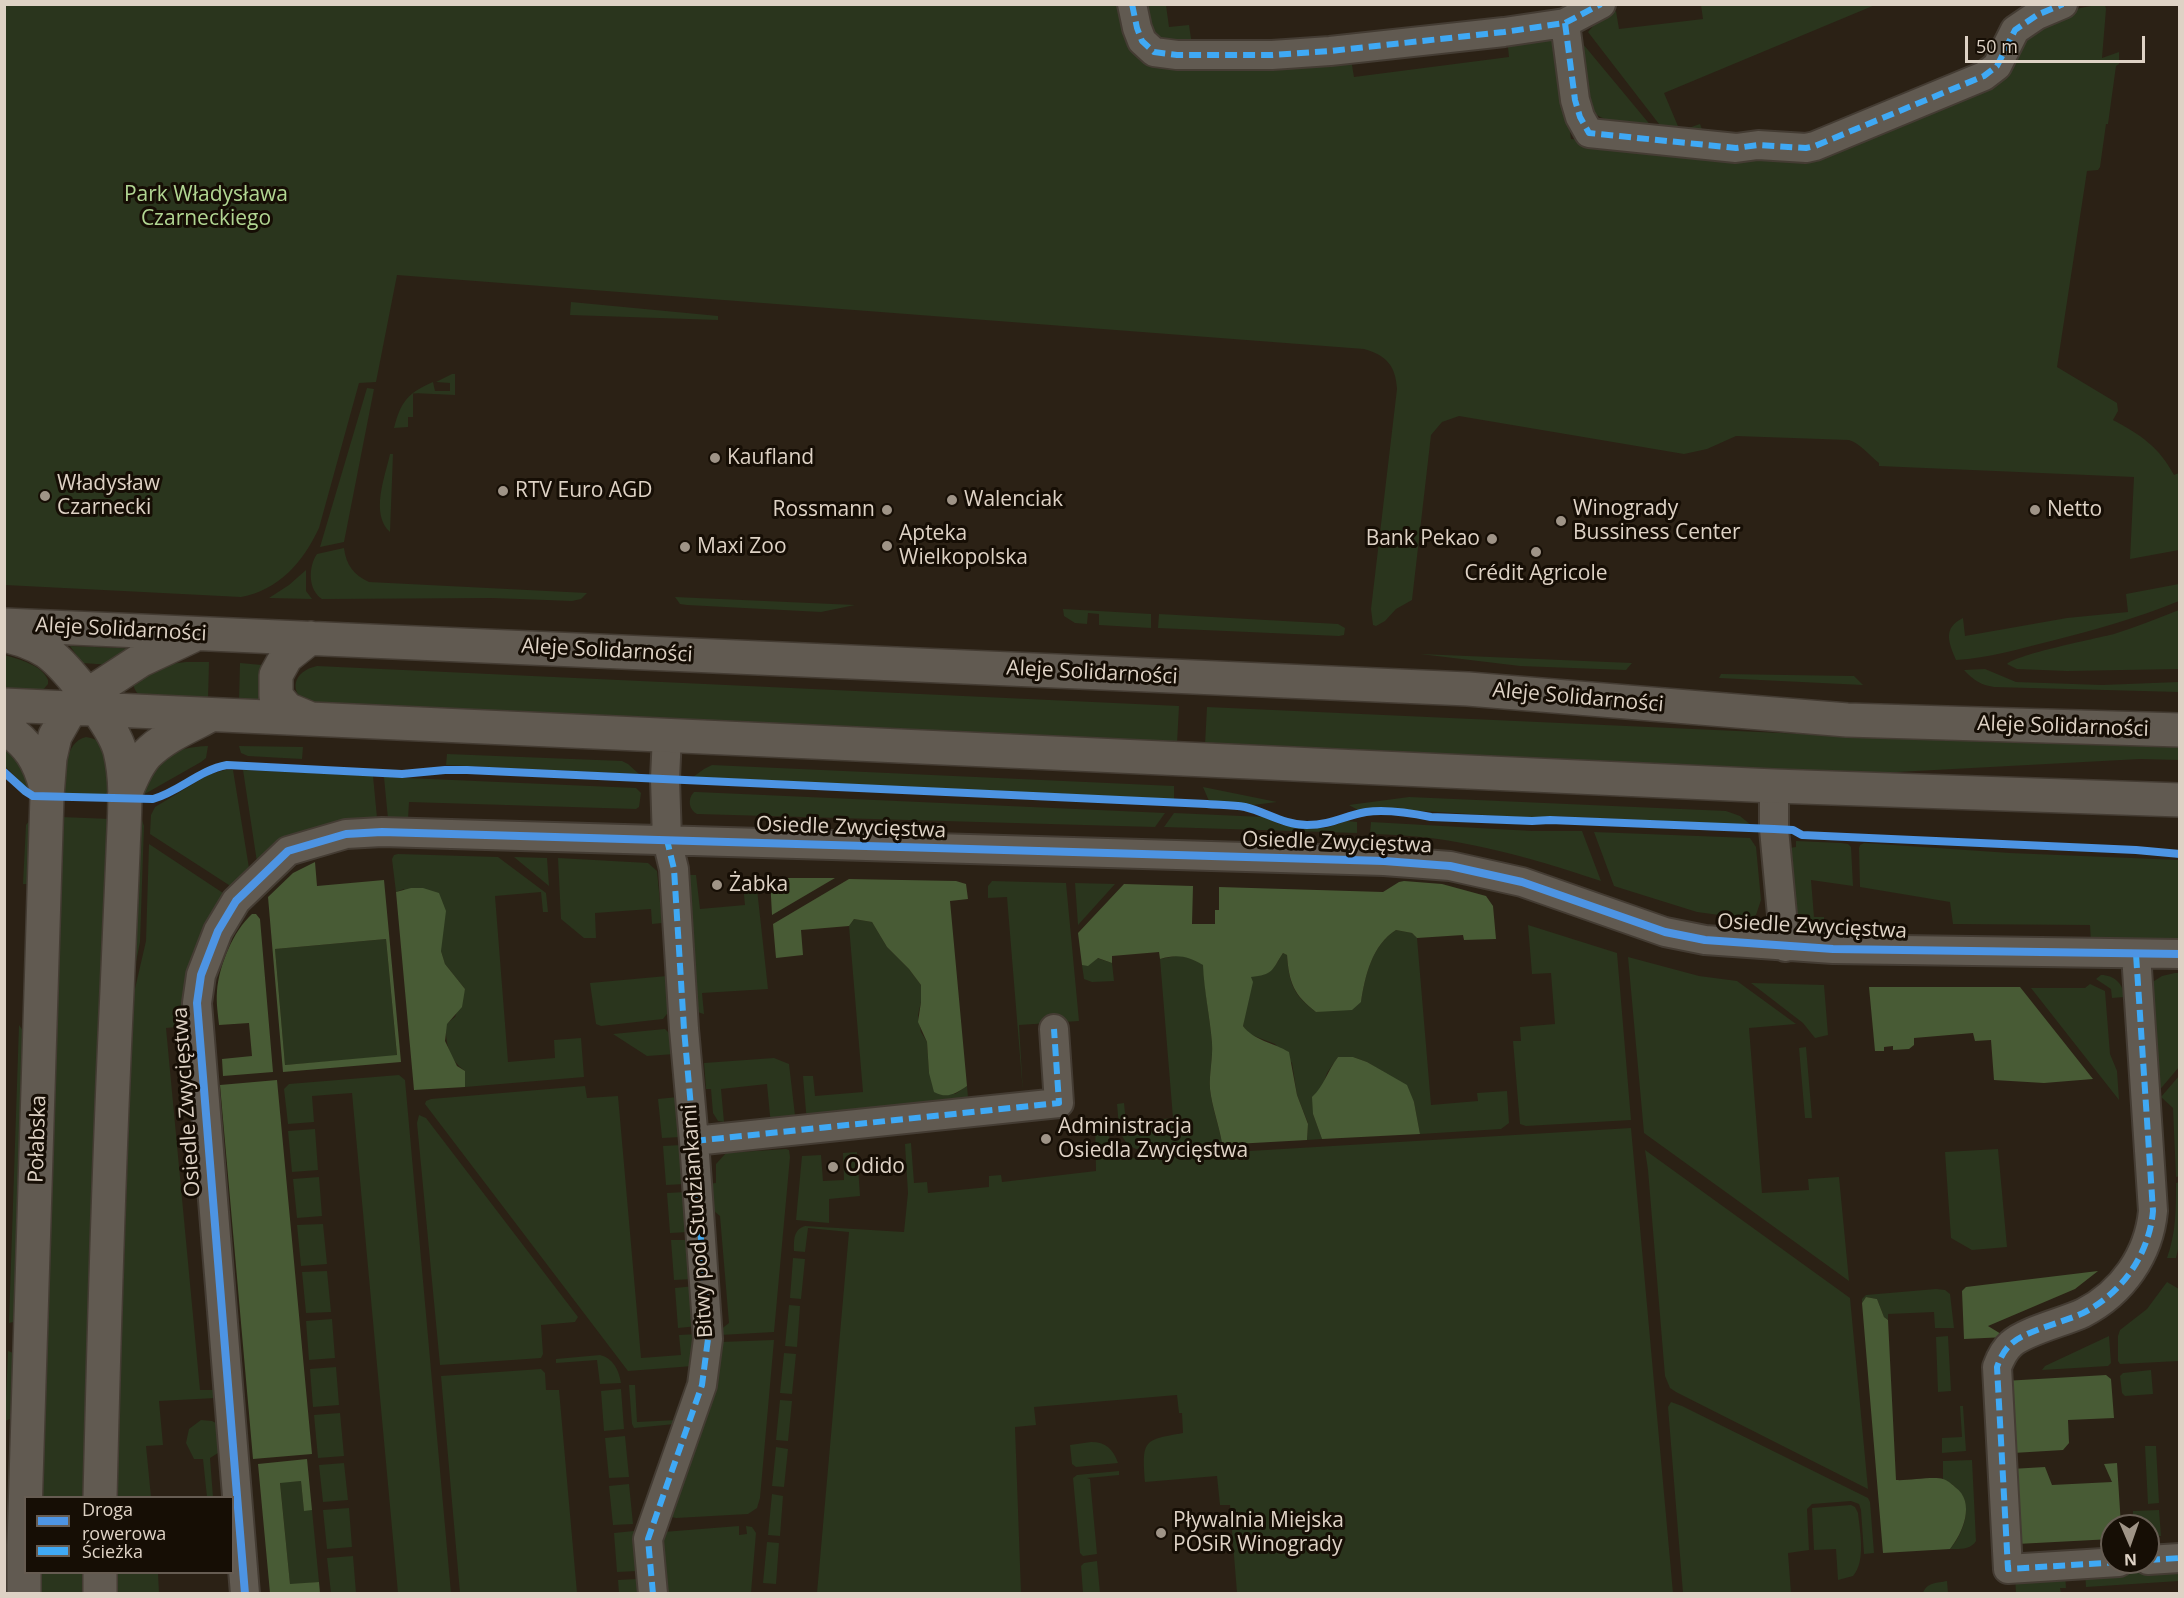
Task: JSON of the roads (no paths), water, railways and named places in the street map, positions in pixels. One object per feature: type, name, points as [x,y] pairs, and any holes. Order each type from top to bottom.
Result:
[{"type":"street","points":[[1132,4],[1142,41],[1154,52],[1163,55],[1272,55],[1329,51],[1565,23],[1601,4]]},
{"type":"street","points":[[1565,23],[1575,100],[1580,117],[1589,133],[1736,148],[1758,145],[1806,148],[1984,76],[1997,66],[2015,30],[2037,15],[2063,4]]},
{"type":"street","name":"Aleje Solidarności","points":[[4,625],[1468,689],[1847,720],[2180,730]]},
{"type":"street","points":[[4,634],[29,642],[61,664],[84,704],[115,735],[120,751],[124,797],[100,1496]]},
{"type":"street","name":"Połabska","points":[[25,1496],[47,793],[50,758],[55,736],[84,704],[141,660],[196,634]]},
{"type":"street","points":[[310,638],[286,657],[276,675],[276,696],[287,709],[311,719]]},
{"type":"street","points":[[4,705],[84,704],[211,715],[1774,786],[2180,800]]},
{"type":"street","points":[[124,797],[133,774],[147,755],[164,741],[211,715]]},
{"type":"street","points":[[4,727],[23,742],[41,767],[47,793]]},
{"type":"street","name":"Bitwy pod Studziankami","points":[[653,1593],[648,1539],[702,1385],[708,1339],[686,1060],[674,869],[667,840],[667,735]]},
{"type":"street","name":"Osiedle Zwycięstwa","points":[[1774,786],[1774,837],[1785,947]]},
{"type":"street","name":"Osiedle Zwycięstwa","points":[[245,1593],[197,1009],[201,975],[218,931],[236,902],[288,850],[346,834],[391,832],[1384,861],[1450,866],[1522,882],[1665,932],[1705,940],[1785,947],[2180,954]]},
{"type":"street","points":[[2100,1563],[2008,1569],[1997,1367],[2001,1355],[2011,1343],[2084,1312],[2106,1297],[2128,1275],[2144,1251],[2149,1238],[2152,1211],[2136,954]]},
{"type":"street","points":[[694,1141],[1059,1103],[1053,1029]]},
{"type":"street","name":"Połabska","points":[[24,1533],[24,1593]]},
{"type":"street","points":[[2160,1559],[2180,1558]]},
{"type":"street","points":[[100,1574],[100,1593]]},
{"type":"place","name":"Kaufland","points":[[715,458]]},
{"type":"place","name":"RTV Euro AGD","points":[[503,491]]},
{"type":"place","name":"Władysław Czarnecki","points":[[45,496]]},
{"type":"place","name":"Walenciak","points":[[952,500]]},
{"type":"place","name":"Rossmann","points":[[887,510]]},
{"type":"place","name":"Netto","points":[[2035,510]]},
{"type":"place","name":"Winogrady Bussiness Center","points":[[1561,521]]},
{"type":"place","name":"Bank Pekao","points":[[1492,539]]},
{"type":"place","name":"Apteka Wielkopolska","points":[[887,546]]},
{"type":"place","name":"Maxi Zoo","points":[[685,547]]},
{"type":"place","name":"Crédit Agricole","points":[[1536,552]]},
{"type":"place","name":"Żabka","points":[[717,885]]},
{"type":"place","name":"Administracja Osiedla Zwycięstwa","points":[[1046,1139]]},
{"type":"place","name":"Odido","points":[[833,1167]]},
{"type":"place","name":"Pływalnia Miejska POSiR Winogrady","points":[[1161,1533]]},
{"type":"park label","name":"Park Władysława Czarneckiego","points":[[206,207]]}]
